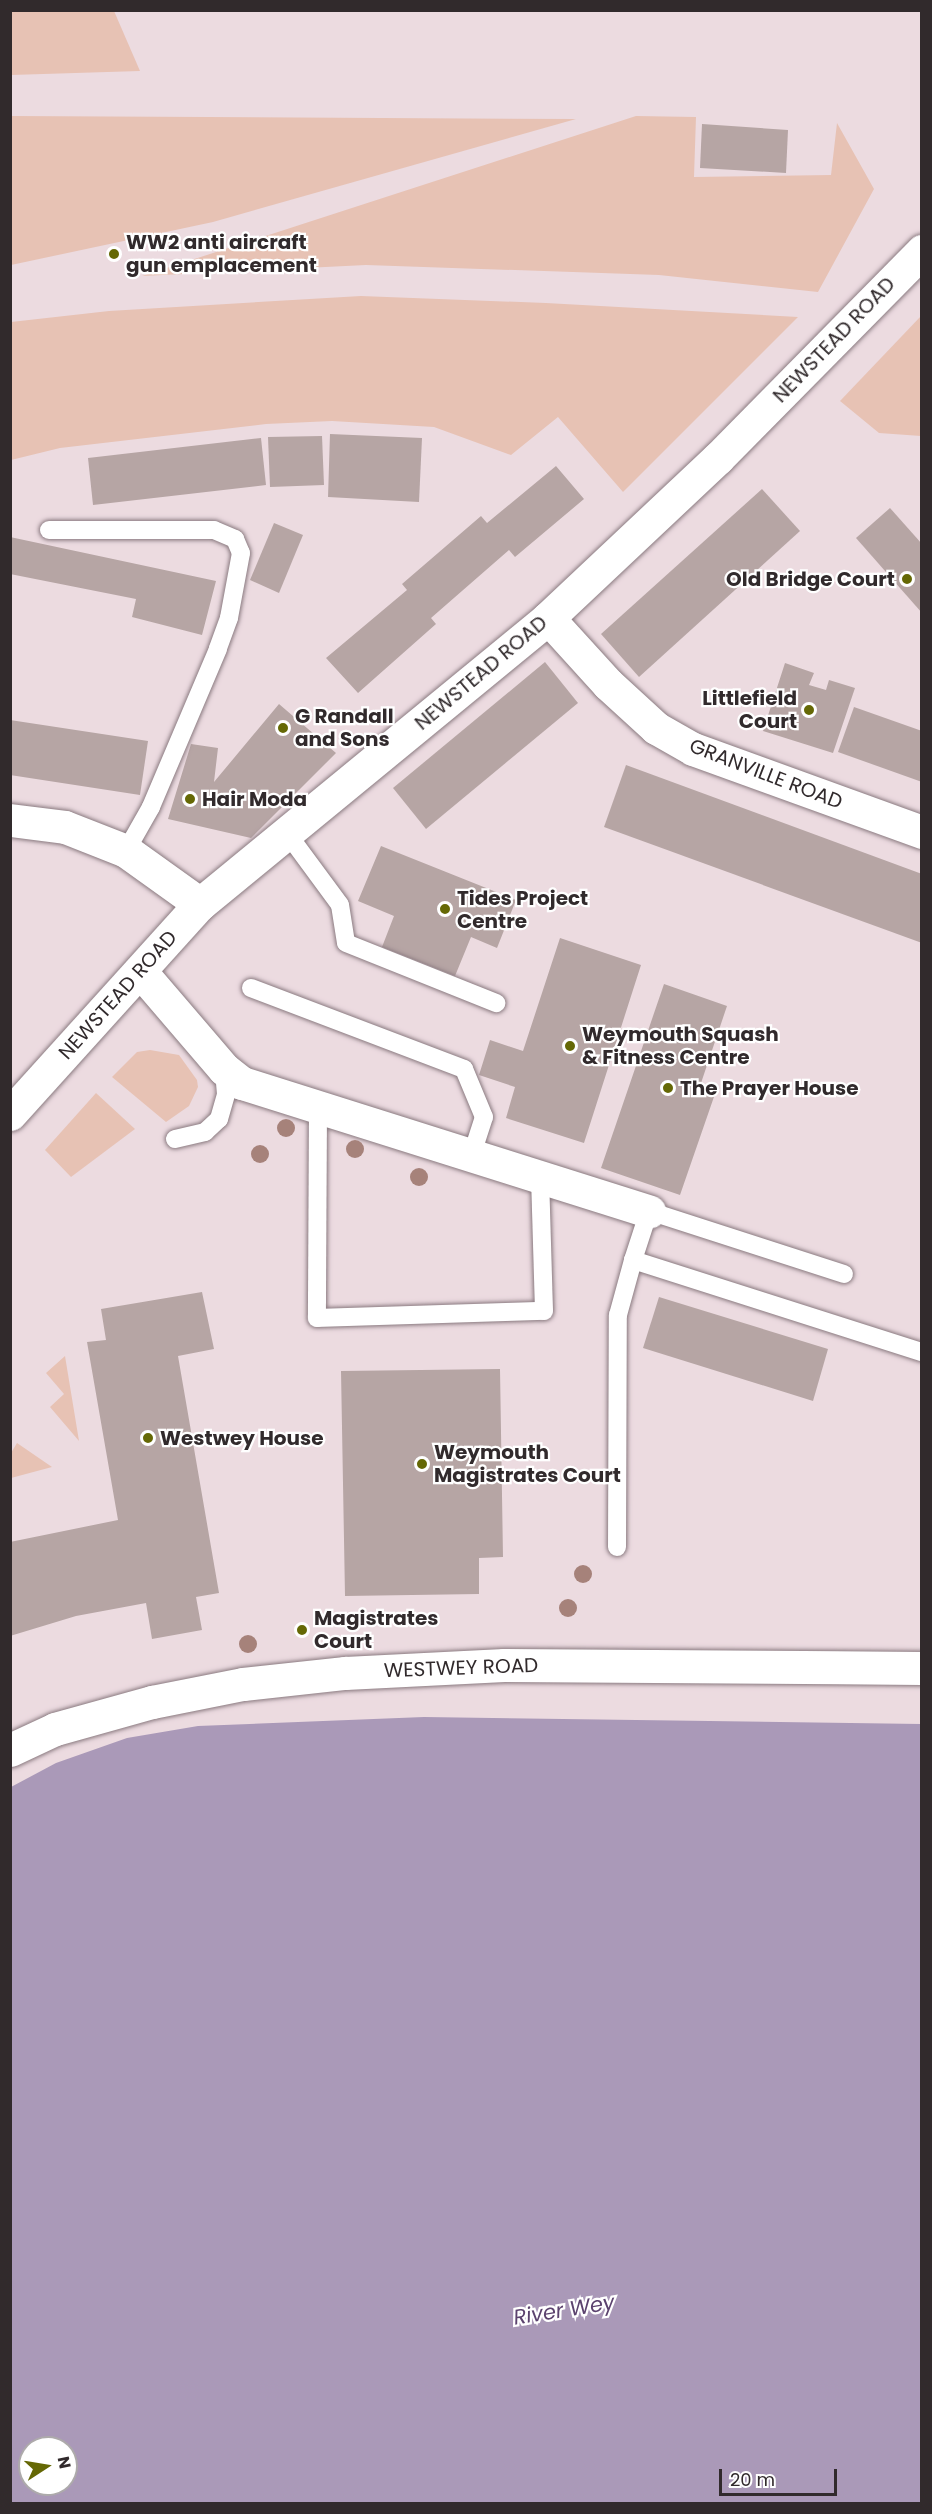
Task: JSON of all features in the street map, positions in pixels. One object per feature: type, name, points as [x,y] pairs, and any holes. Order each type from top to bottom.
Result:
[{"type":"main road","name":"NEWSTEAD ROAD","points":[[10,1114],[200,904],[548,618],[718,458],[921,251]]},
{"type":"main road","name":"GRANVILLE ROAD","points":[[548,618],[608,684],[656,728],[693,749],[921,832]]},
{"type":"main road","points":[[10,820],[65,828],[126,851],[200,904]]},
{"type":"main road","points":[[140,971],[224,1069],[242,1083],[649,1211]]},
{"type":"main road","name":"WESTWEY ROAD","points":[[10,1750],[55,1729],[129,1707],[243,1684],[345,1673],[504,1665],[921,1668]]},
{"type":"lane","points":[[49,530],[214,530],[235,540],[241,553],[229,618],[218,649],[151,807],[126,851]]},
{"type":"lane","points":[[287,833],[340,905],[346,943],[496,1003]]},
{"type":"lane","points":[[251,988],[464,1069],[484,1117],[472,1155]]},
{"type":"lane","points":[[175,1139],[205,1132],[219,1119],[226,1095],[224,1069]]},
{"type":"lane","points":[[318,1108],[317,1318],[544,1311],[540,1175]]},
{"type":"lane","points":[[617,1547],[618,1315],[649,1211],[844,1274]]},
{"type":"lane","points":[[633,1260],[921,1352]]},
{"type":"shaded area","points":[[10,11],[114,11],[140,71],[11,75]]},
{"type":"shaded area","points":[[11,116],[576,119],[213,222],[11,265]]},
{"type":"shaded area","points":[[636,116],[696,117],[694,177],[831,175],[837,123],[874,189],[818,292],[659,275],[366,265],[142,276]]},
{"type":"shaded area","points":[[361,296],[546,303],[798,317],[623,492],[558,417],[511,455],[434,427],[332,421],[266,424],[60,448],[11,460],[11,322],[109,311]]},
{"type":"shaded area","points":[[921,316],[921,436],[879,433],[840,401]]},
{"type":"shaded area","points":[[150,1050],[179,1055],[197,1080],[198,1087],[189,1106],[166,1122],[112,1077],[137,1052]]},
{"type":"shaded area","points":[[96,1093],[135,1129],[71,1177],[45,1150]]},
{"type":"shaded area","points":[[65,1356],[79,1441],[50,1407],[64,1394],[46,1373]]},
{"type":"shaded area","points":[[17,1443],[52,1467],[11,1478],[11,1453]]},
{"type":"water","name":"River Wey","points":[[424,1717],[921,1724],[921,2503],[11,2503],[11,1787],[56,1763],[127,1738],[198,1726]]},
{"type":"building","points":[[702,124],[788,130],[786,173],[700,168]]},
{"type":"building","points":[[330,434],[422,438],[419,502],[328,497]]},
{"type":"building","points":[[322,436],[324,485],[270,487],[268,437]]},
{"type":"building","points":[[261,438],[266,485],[93,505],[88,458]]},
{"type":"building","points":[[556,466],[584,499],[515,557],[509,550],[431,618],[436,624],[358,693],[326,658],[407,590],[402,584],[481,516],[487,523]]},
{"type":"building","points":[[762,489],[800,531],[639,677],[601,634]]},
{"type":"building","name":"Old Bridge Court","points":[[890,508],[922,544],[922,613],[856,538]]},
{"type":"building","points":[[274,523],[303,535],[279,593],[250,580]]},
{"type":"building","points":[[10,537],[216,581],[202,635],[132,617],[136,599],[10,574]]},
{"type":"building","points":[[545,662],[578,703],[426,829],[393,788]]},
{"type":"building","name":"Littlefield Court","points":[[785,663],[814,673],[809,685],[826,690],[829,680],[855,688],[833,753],[763,731]]},
{"type":"building","points":[[279,704],[336,753],[251,838],[168,819],[191,744],[218,748],[214,782]]},
{"type":"building","points":[[854,707],[922,731],[922,782],[838,752]]},
{"type":"building","points":[[10,720],[148,741],[140,795],[10,775]]},
{"type":"building","points":[[626,765],[922,874],[922,943],[604,827]]},
{"type":"building","name":"Tides Project Centre","points":[[381,846],[516,900],[497,948],[471,937],[455,976],[382,947],[394,916],[358,901]]},
{"type":"building","name":"Weymouth Squash & Fitness Centre","points":[[560,938],[641,965],[584,1143],[506,1118],[515,1087],[479,1075],[490,1040],[523,1051]]},
{"type":"building","name":"The Prayer House","points":[[664,984],[727,1006],[700,1086],[716,1091],[680,1195],[601,1168]]},
{"type":"building","name":"Westwey House","points":[[202,1292],[214,1349],[178,1356],[219,1593],[196,1597],[202,1630],[152,1639],[146,1603],[76,1616],[10,1636],[10,1542],[118,1520],[87,1342],[106,1340],[101,1309]]},
{"type":"building","points":[[659,1297],[828,1349],[813,1401],[643,1348]]},
{"type":"building","name":"Weymouth Magistrates Court","points":[[500,1369],[503,1557],[479,1558],[479,1594],[345,1596],[341,1371]]},
{"type":"place","name":"WW2 anti aircraft gun emplacement","points":[[114,254]]},
{"type":"place","name":"Old Bridge Court","points":[[907,579]]},
{"type":"place","name":"Littlefield Court","points":[[809,710]]},
{"type":"place","name":"G Randall and Sons","points":[[283,728]]},
{"type":"place","name":"Hair Moda","points":[[190,799]]},
{"type":"place","name":"Tides Project Centre","points":[[445,909]]},
{"type":"place","name":"Weymouth Squash & Fitness Centre","points":[[570,1046]]},
{"type":"place","name":"The Prayer House","points":[[668,1088]]},
{"type":"place","name":"Westwey House","points":[[148,1438]]},
{"type":"place","name":"Weymouth Magistrates Court","points":[[422,1464]]},
{"type":"place","name":"Magistrates Court","points":[[302,1630]]}]
